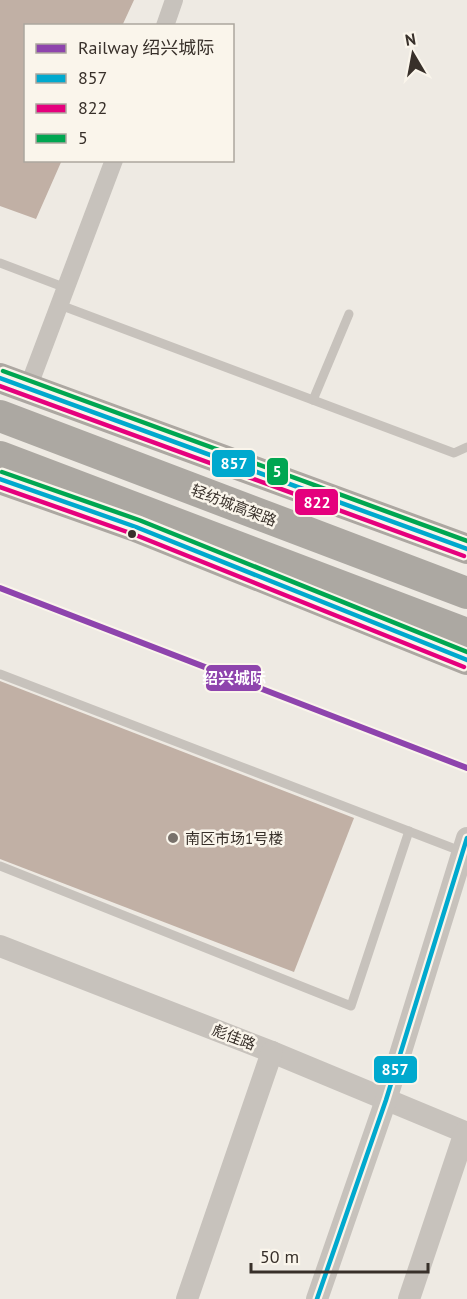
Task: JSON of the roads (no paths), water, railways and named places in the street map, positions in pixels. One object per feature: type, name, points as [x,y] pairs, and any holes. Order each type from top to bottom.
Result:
[{"type":"highway","name":"轻纺城高架路","points":[[0,416],[467,593]]},
{"type":"highway","points":[[0,457],[467,634]]},
{"type":"main road","points":[[0,378],[467,549]]},
{"type":"main road","points":[[0,479],[136,526],[467,660]]},
{"type":"street","points":[[166,24],[174,0]]},
{"type":"street","points":[[28,388],[113,162]]},
{"type":"street","points":[[317,1299],[386,1100],[465,845]]},
{"type":"street","name":"彪佳路","points":[[0,946],[272,1052],[466,1133]]},
{"type":"street","points":[[187,1299],[272,1052]]},
{"type":"street","points":[[409,1299],[466,1133]]},
{"type":"lane","points":[[0,263],[63,296],[313,400],[454,453],[467,447]]},
{"type":"lane","points":[[313,400],[349,314]]},
{"type":"lane","points":[[0,674],[408,831],[465,845]]},
{"type":"lane","points":[[0,866],[351,1006],[408,831]]},
{"type":"rail line","name":"绍兴城际","points":[[0,588],[467,768]]},
{"type":"place","name":"南区市场1号楼","points":[[173,838]]}]
